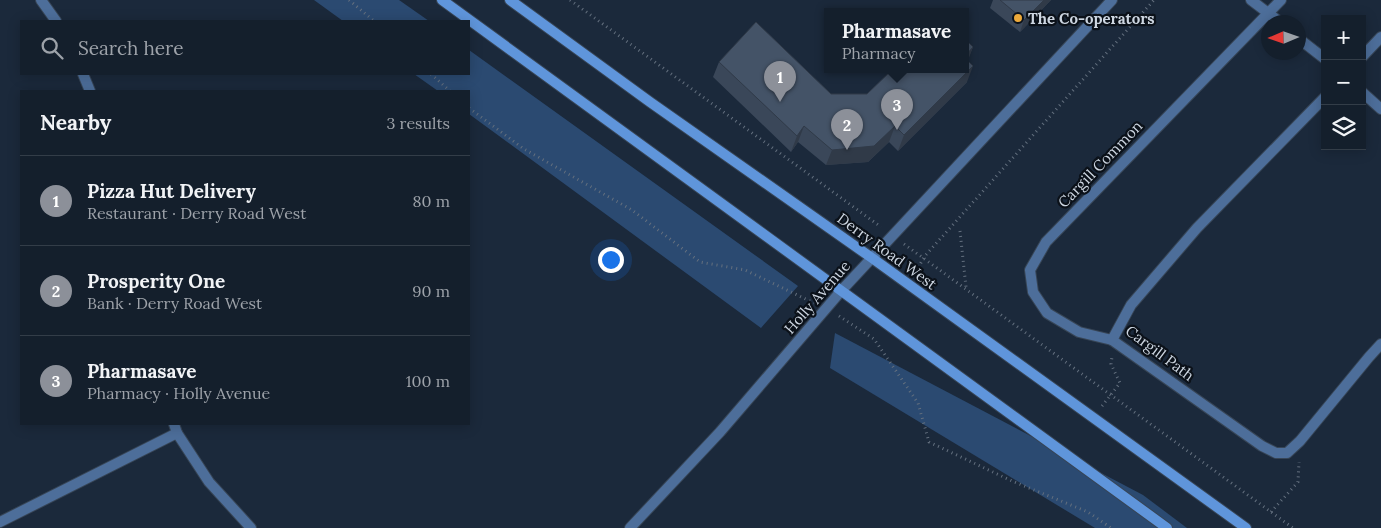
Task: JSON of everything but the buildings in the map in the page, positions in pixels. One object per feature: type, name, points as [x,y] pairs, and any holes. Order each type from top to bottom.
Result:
[{"type":"main road","points":[[442,0],[469,20]]},
{"type":"main road","name":"Derry Road West","points":[[510,0],[1246,528]]},
{"type":"main road","points":[[470,20],[1167,528]]},
{"type":"street","points":[[41,0],[55,20]]},
{"type":"street","name":"Holly Avenue","points":[[630,528],[720,432],[841,291],[1112,0]]},
{"type":"street","points":[[1251,0],[1271,15]]},
{"type":"street","name":"Cargill Common","points":[[1112,340],[1079,332],[1047,312],[1034,292],[1030,270],[1046,242],[1281,0]]},
{"type":"street","points":[[1366,53],[1381,37]]},
{"type":"street","points":[[1306,44],[1321,56]]},
{"type":"street","points":[[83,75],[90,90]]},
{"type":"street","points":[[1366,96],[1381,109]]},
{"type":"street","name":"Cargill Path","points":[[1321,101],[1197,228],[1131,306],[1112,340],[1262,446],[1276,453],[1287,453],[1300,441],[1381,344]]},
{"type":"street","points":[[0,522],[175,428],[209,482],[251,528]]},
{"type":"path","points":[[349,0],[373,20]]},
{"type":"path","points":[[570,0],[1293,528]]},
{"type":"path","points":[[577,5],[580,0]]},
{"type":"path","points":[[910,286],[924,257],[1154,0]]},
{"type":"path","points":[[432,75],[449,90]]},
{"type":"path","points":[[470,109],[524,149],[632,210],[700,262],[745,270],[826,309],[874,339],[918,403],[929,442],[1012,481],[1088,512],[1111,528]]},
{"type":"path","points":[[960,231],[966,288]]},
{"type":"path","points":[[1093,418],[1120,383],[1112,364],[1112,340]]},
{"type":"path","points":[[1271,512],[1298,482],[1300,441]]},
{"type":"shaded area","points":[[314,0],[399,0],[428,20],[342,20]]},
{"type":"shaded area","points":[[470,51],[798,286],[761,328],[470,115],[470,90],[437,90],[415,75],[470,75]]},
{"type":"shaded area","points":[[835,333],[1143,495],[1187,528],[1095,528],[830,368]]},
{"type":"place","name":"The Co-operators","points":[[1018,18]]},
{"type":"place","name":"Pizza Hut Delivery","points":[[780,102]]},
{"type":"place","name":"Pharmasave","points":[[897,130]]},
{"type":"place","name":"Prosperity One","points":[[847,150]]}]
